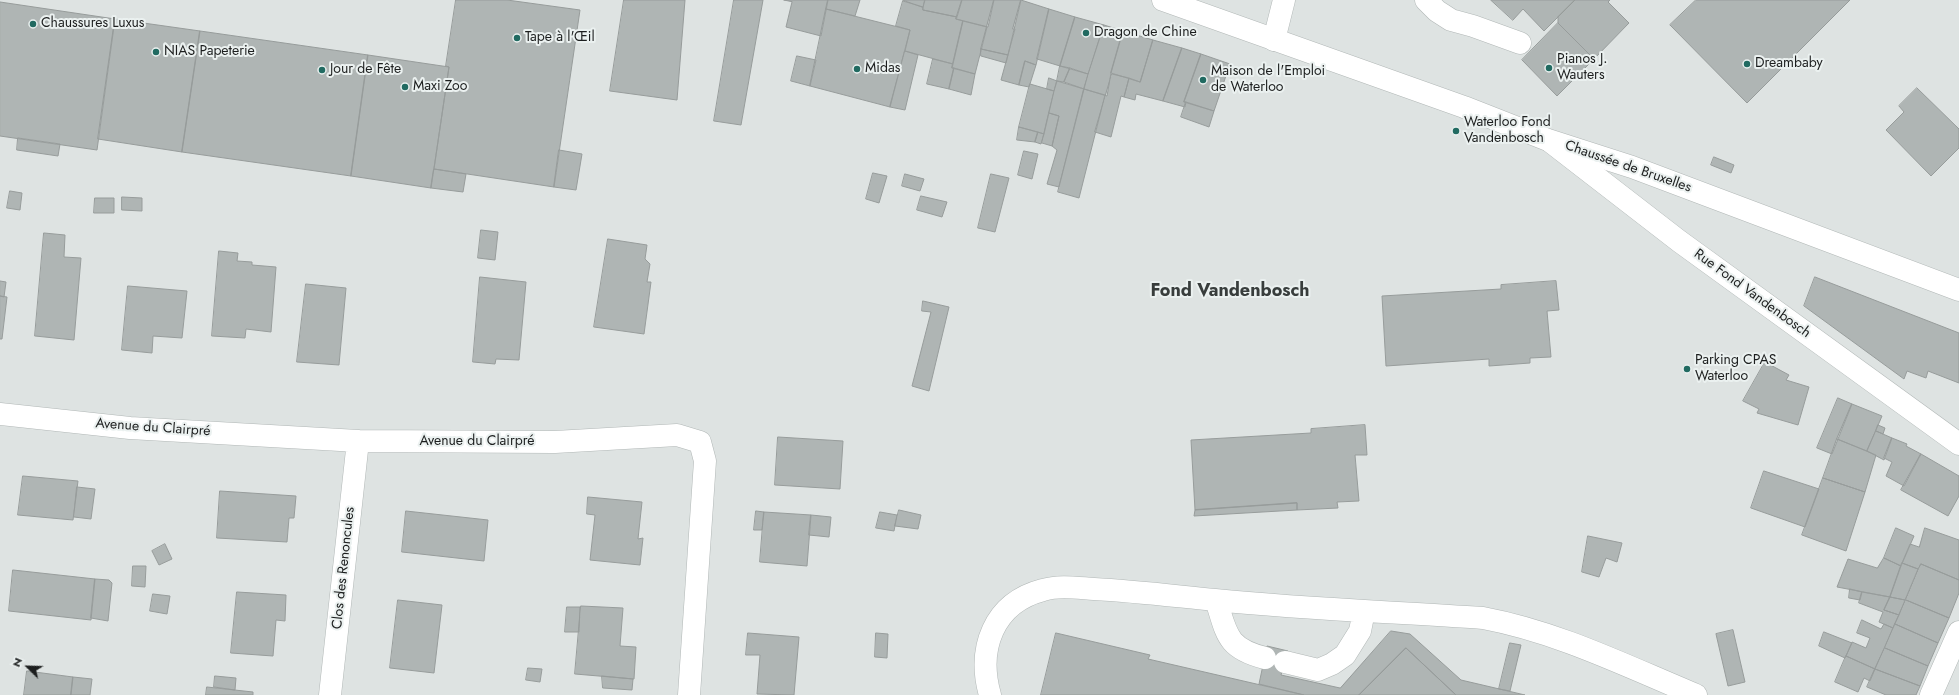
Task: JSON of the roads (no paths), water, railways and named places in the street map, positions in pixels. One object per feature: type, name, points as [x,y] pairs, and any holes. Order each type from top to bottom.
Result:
[{"type":"street","name":"Chaussée de Bruxelles","points":[[1163,0],[1464,107],[1548,140],[1632,166],[1959,290]]},
{"type":"street","points":[[1274,40],[1284,0]]},
{"type":"street","points":[[1426,0],[1437,11],[1451,20],[1520,42]]},
{"type":"street","name":"Rue Fond Vandenbosch","points":[[1548,140],[1679,241],[1959,444]]},
{"type":"street","name":"Avenue du Clairpré","points":[[0,414],[130,428],[358,441],[555,442],[677,435],[700,442],[705,461],[689,695]]},
{"type":"street","name":"Clos des Renoncules","points":[[330,695],[358,441]]},
{"type":"street","points":[[990,695],[986,682],[988,641],[995,623],[1008,607],[1024,597],[1043,590],[1065,588],[1140,592],[1216,600],[1364,611],[1483,618],[1511,623],[1561,638],[1696,695]]},
{"type":"street","points":[[1216,600],[1227,636],[1234,644],[1246,652],[1318,670],[1332,664],[1344,655],[1360,631],[1364,611]]},
{"type":"street","points":[[1931,695],[1959,632]]},
{"type":"place","name":"Chaussures Luxus","points":[[33,24]]},
{"type":"place","name":"Dragon de Chine","points":[[1086,33]]},
{"type":"place","name":"Tape à l'Œil","points":[[517,38]]},
{"type":"place","name":"NIAS Papeterie","points":[[156,52]]},
{"type":"place","name":"Dreambaby","points":[[1747,64]]},
{"type":"place","name":"Pianos J. Wauters","points":[[1549,68]]},
{"type":"place","name":"Midas","points":[[857,69]]},
{"type":"place","name":"Jour de Fête","points":[[322,70]]},
{"type":"place","name":"Maison de l'Emploi de Waterloo","points":[[1203,80]]},
{"type":"place","name":"Maxi Zoo","points":[[405,87]]},
{"type":"place","name":"Waterloo Fond Vandenbosch","points":[[1456,131]]},
{"type":"place","name":"Parking CPAS Waterloo","points":[[1687,369]]},
{"type":"district","name":"Fond Vandenbosch","points":[[1230,292]]}]
